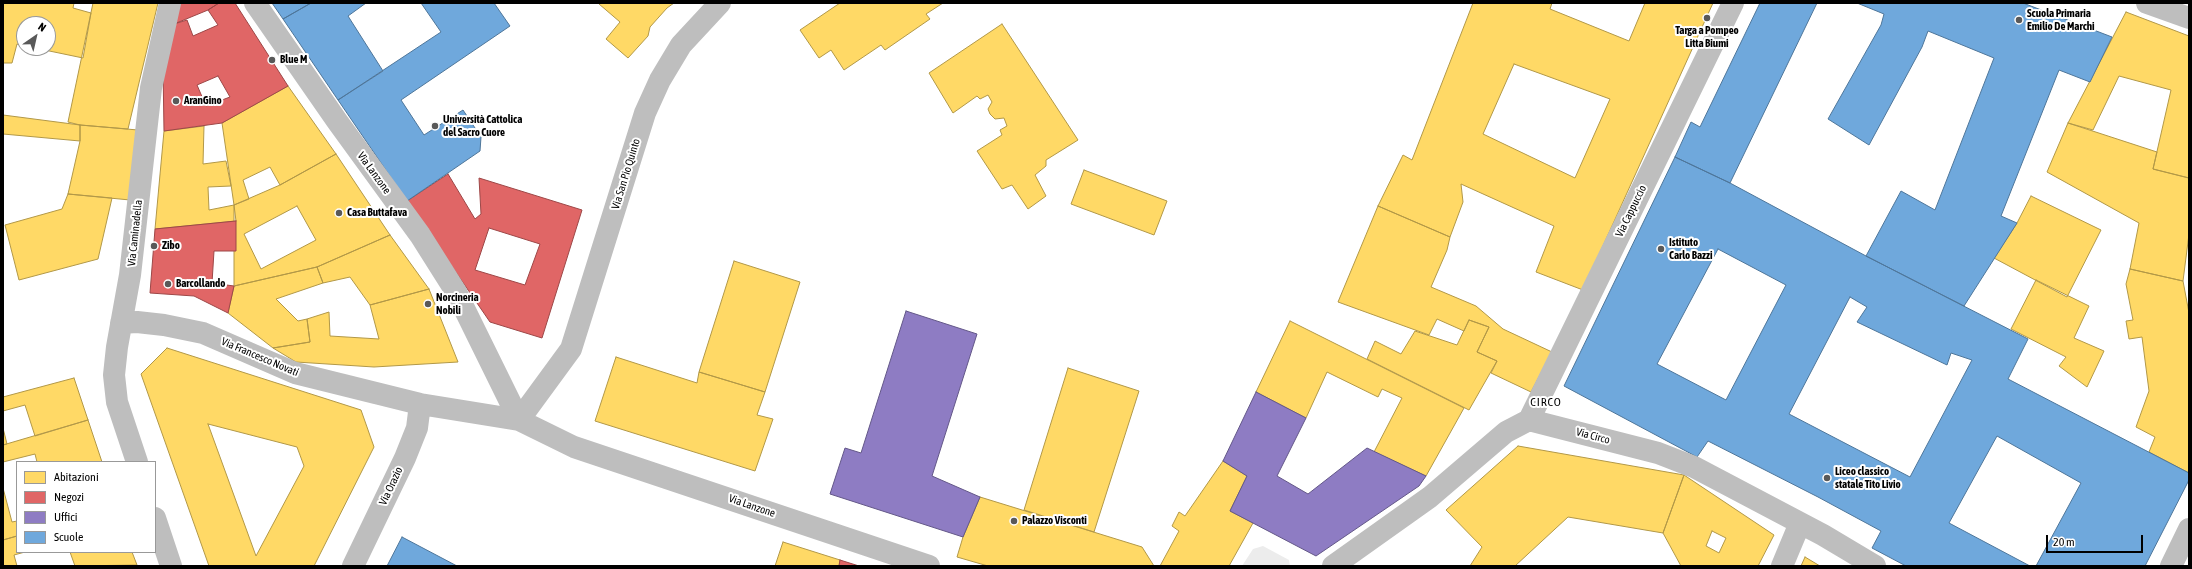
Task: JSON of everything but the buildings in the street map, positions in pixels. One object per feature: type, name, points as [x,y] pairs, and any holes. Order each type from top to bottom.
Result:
[{"type":"street","name":"Via Caminadella","points":[[137,461],[117,402],[114,375],[130,275],[151,88],[170,3]]},
{"type":"street","name":"Via Lanzone","points":[[255,3],[337,121],[420,235],[456,292],[518,420],[574,447],[929,566]]},
{"type":"street","name":"Via San Pio Quinto","points":[[518,420],[563,362],[572,347],[645,113],[660,80],[681,45],[720,3]]},
{"type":"street","name":"Via Cappuccio","points":[[1529,420],[1733,3]]},
{"type":"street","points":[[2147,3],[2189,18]]},
{"type":"street","name":"Via Francesco Novati","points":[[122,323],[137,322],[164,325],[203,333],[295,373],[420,404],[518,420]]},
{"type":"street","name":"Via Orazio","points":[[353,566],[405,458],[417,428],[420,404]]},
{"type":"street","name":"Via Circo","points":[[1529,420],[1658,453],[1694,466],[1800,523],[1875,566]]},
{"type":"street","points":[[1333,566],[1430,497],[1506,432],[1529,420]]},
{"type":"street","points":[[156,521],[171,566]]},
{"type":"street","points":[[1782,566],[1800,523]]},
{"type":"street","points":[[2171,566],[2189,529]]},
{"type":"shaded area","points":[[1263,546],[1289,560],[1290,566],[1242,566],[1253,549]]},
{"type":"place","name":"Targa a Pompeo Litta Biumi","points":[[1707,18]]},
{"type":"place","name":"Scuola Primaria Emilio De Marchi","points":[[2019,20]]},
{"type":"place","name":"Blue M","points":[[272,60]]},
{"type":"place","name":"AranGino","points":[[176,101]]},
{"type":"place","name":"Università Cattolica del Sacro Cuore","points":[[435,126]]},
{"type":"place","name":"Casa Buttafava","points":[[339,213]]},
{"type":"place","name":"Zibo","points":[[154,246]]},
{"type":"place","name":"Istituto Carlo Bazzi","points":[[1661,249]]},
{"type":"place","name":"Barcollando","points":[[168,284]]},
{"type":"place","name":"Norcineria Nobili","points":[[428,304]]},
{"type":"place","name":"Liceo classico statale Tito Livio","points":[[1827,478]]},
{"type":"place","name":"Palazzo Visconti","points":[[1014,521]]},
{"type":"district","name":"CIRCO","points":[[1546,402]]}]
